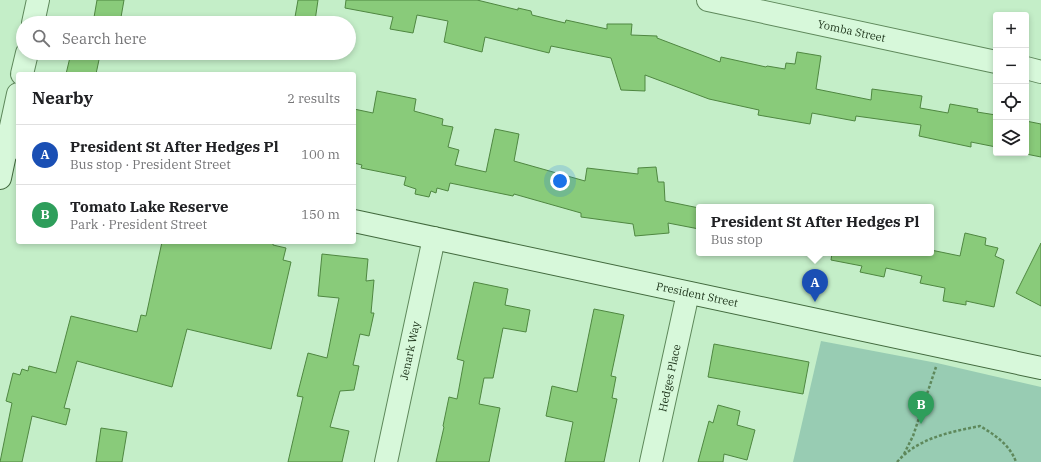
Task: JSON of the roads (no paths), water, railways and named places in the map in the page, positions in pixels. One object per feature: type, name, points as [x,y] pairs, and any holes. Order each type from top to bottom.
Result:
[{"type":"street","points":[[35,16],[38,0]]},
{"type":"street","name":"Yomba Street","points":[[708,0],[993,61]]},
{"type":"street","points":[[22,72],[25,60]]},
{"type":"street","points":[[1029,69],[1041,72]]},
{"type":"street","points":[[0,178],[12,146],[16,111]]},
{"type":"street","name":"President Street","points":[[356,221],[1041,368]]},
{"type":"street","name":"Jenark Way","points":[[386,462],[434,238]]},
{"type":"street","name":"Hedges Place","points":[[651,462],[688,293]]},
{"type":"place","name":"President St After Hedges Pl","points":[[815,302]]},
{"type":"place","name":"Tomato Lake Reserve","points":[[921,424]]}]
